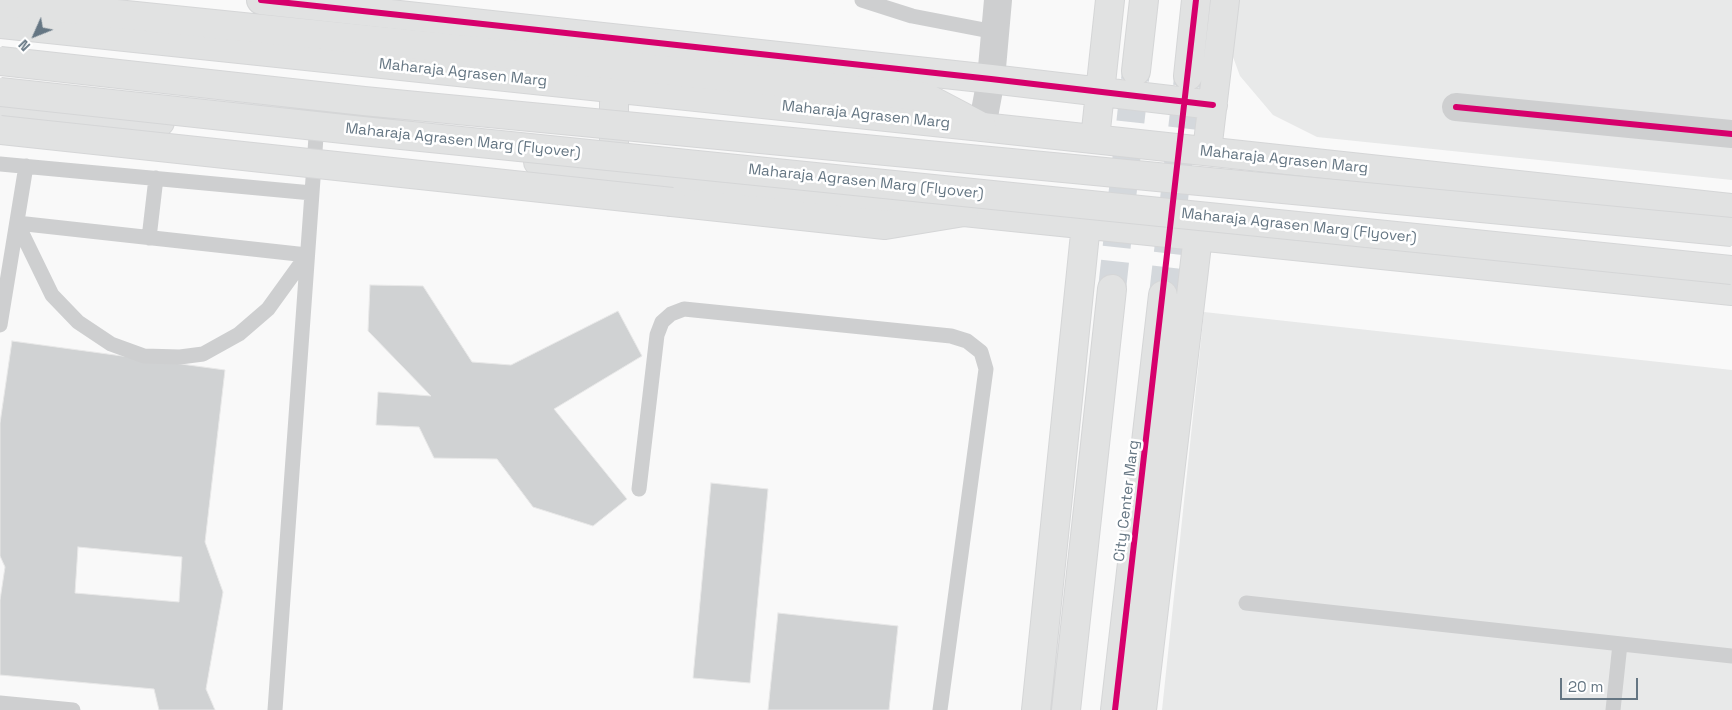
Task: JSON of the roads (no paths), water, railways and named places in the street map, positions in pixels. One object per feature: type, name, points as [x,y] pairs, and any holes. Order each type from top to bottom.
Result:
[{"type":"main road","points":[[261,0],[991,79],[1213,105]]},
{"type":"main road","points":[[1095,139],[1110,0]]},
{"type":"main road","points":[[1136,71],[1144,0]]},
{"type":"main road","points":[[1188,76],[1196,0]]},
{"type":"main road","points":[[1207,151],[1225,0]]},
{"type":"main road","points":[[0,2],[925,97],[982,127]]},
{"type":"main road","name":"Maharaja Agrasen Marg","points":[[0,24],[1732,208]]},
{"type":"main road","name":"Maharaja Agrasen Marg (Flyover)","points":[[0,61],[374,102],[1732,232]]},
{"type":"main road","points":[[614,88],[614,171]]},
{"type":"main road","name":"Maharaja Agrasen Marg (Flyover)","points":[[0,92],[392,134],[1732,270]]},
{"type":"main road","points":[[0,108],[316,137],[964,212],[1732,291]]},
{"type":"main road","points":[[0,130],[885,225],[964,212]]},
{"type":"main road","points":[[1036,710],[1086,224]]},
{"type":"main road","points":[[1142,710],[1198,236]]},
{"type":"main road","points":[[1066,710],[1112,289]]},
{"type":"main road","name":"City Center Marg","points":[[1115,710],[1164,295]]},
{"type":"street","points":[[982,127],[991,79],[998,0]]},
{"type":"street","points":[[1456,106],[1732,134]]},
{"type":"lane","points":[[862,0],[912,16],[995,32]]},
{"type":"lane","points":[[275,710],[316,137]]},
{"type":"lane","points":[[0,164],[312,193]]},
{"type":"lane","points":[[0,325],[26,166]]},
{"type":"lane","points":[[149,238],[156,178]]},
{"type":"lane","points":[[17,223],[52,295],[78,322],[103,339],[111,344],[144,356],[180,357],[203,354],[239,334],[268,309],[307,255]]},
{"type":"lane","points":[[17,223],[307,255]]},
{"type":"lane","points":[[639,488],[657,335],[662,322],[671,314],[684,309],[951,336],[968,341],[981,352],[986,369],[940,710]]},
{"type":"lane","points":[[1246,603],[1732,656]]},
{"type":"lane","points":[[1613,710],[1620,644]]},
{"type":"lane","points":[[0,703],[73,710]]},
{"type":"tunnel","points":[[1112,289],[1136,71]]},
{"type":"tunnel","points":[[1163,295],[1188,78]]}]
